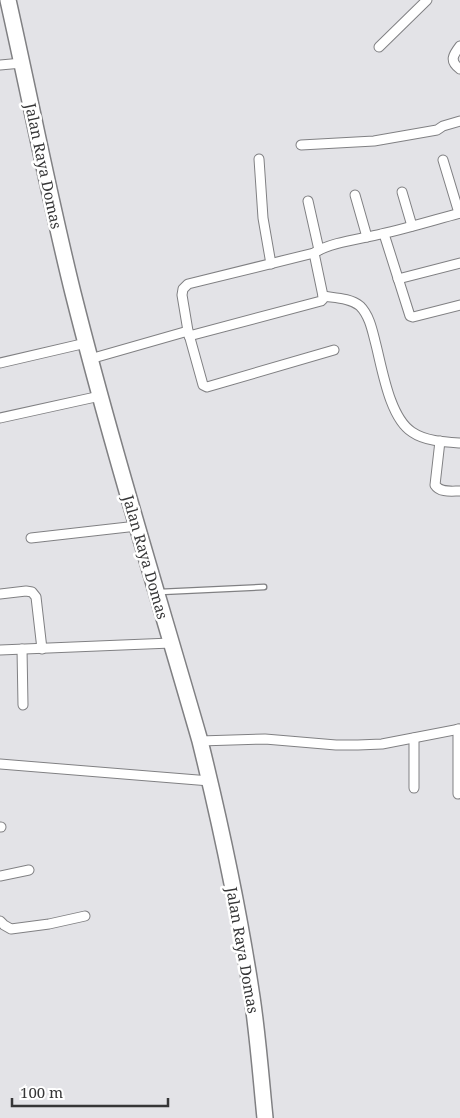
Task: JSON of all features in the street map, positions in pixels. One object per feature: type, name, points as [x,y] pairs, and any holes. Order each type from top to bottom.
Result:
[{"type":"highway","name":"Jalan Raya Domas","points":[[8,0],[57,227],[86,344],[210,780],[244,949],[266,1118]]},
{"type":"street","points":[[379,46],[427,0]]},
{"type":"street","points":[[460,46],[453,56],[455,64],[460,69]]},
{"type":"street","points":[[0,65],[22,62]]},
{"type":"street","points":[[302,145],[374,141],[437,130],[443,126],[460,121]]},
{"type":"street","points":[[259,159],[263,218],[271,264]]},
{"type":"street","points":[[334,350],[207,387],[203,385],[188,334],[182,295],[183,289],[188,284],[271,264],[340,243],[384,234],[460,213],[443,160]]},
{"type":"street","points":[[402,192],[412,226]]},
{"type":"street","points":[[355,195],[367,237]]},
{"type":"street","points":[[90,359],[321,301],[323,296],[308,201]]},
{"type":"street","points":[[384,234],[410,316],[413,317],[460,305]]},
{"type":"street","points":[[398,279],[460,263]]},
{"type":"street","points":[[323,296],[348,300],[360,307],[369,319],[391,403],[404,426],[426,439],[460,443]]},
{"type":"street","points":[[0,363],[86,344]]},
{"type":"street","points":[[0,418],[100,396]]},
{"type":"street","points":[[440,441],[435,485],[440,490],[460,491]]},
{"type":"street","points":[[31,538],[137,526]]},
{"type":"street","points":[[0,594],[26,591],[32,592],[36,597],[42,649]]},
{"type":"street","points":[[0,650],[170,644]]},
{"type":"street","points":[[22,649],[23,705]]},
{"type":"street","points":[[200,741],[265,738],[336,745],[382,744],[459,729],[458,794]]},
{"type":"street","points":[[414,738],[414,788]]},
{"type":"street","points":[[0,764],[210,780]]},
{"type":"street","points":[[0,876],[29,870]]},
{"type":"street","points":[[0,921],[11,929],[49,924],[85,916]]},
{"type":"lane","points":[[156,592],[264,587]]}]
